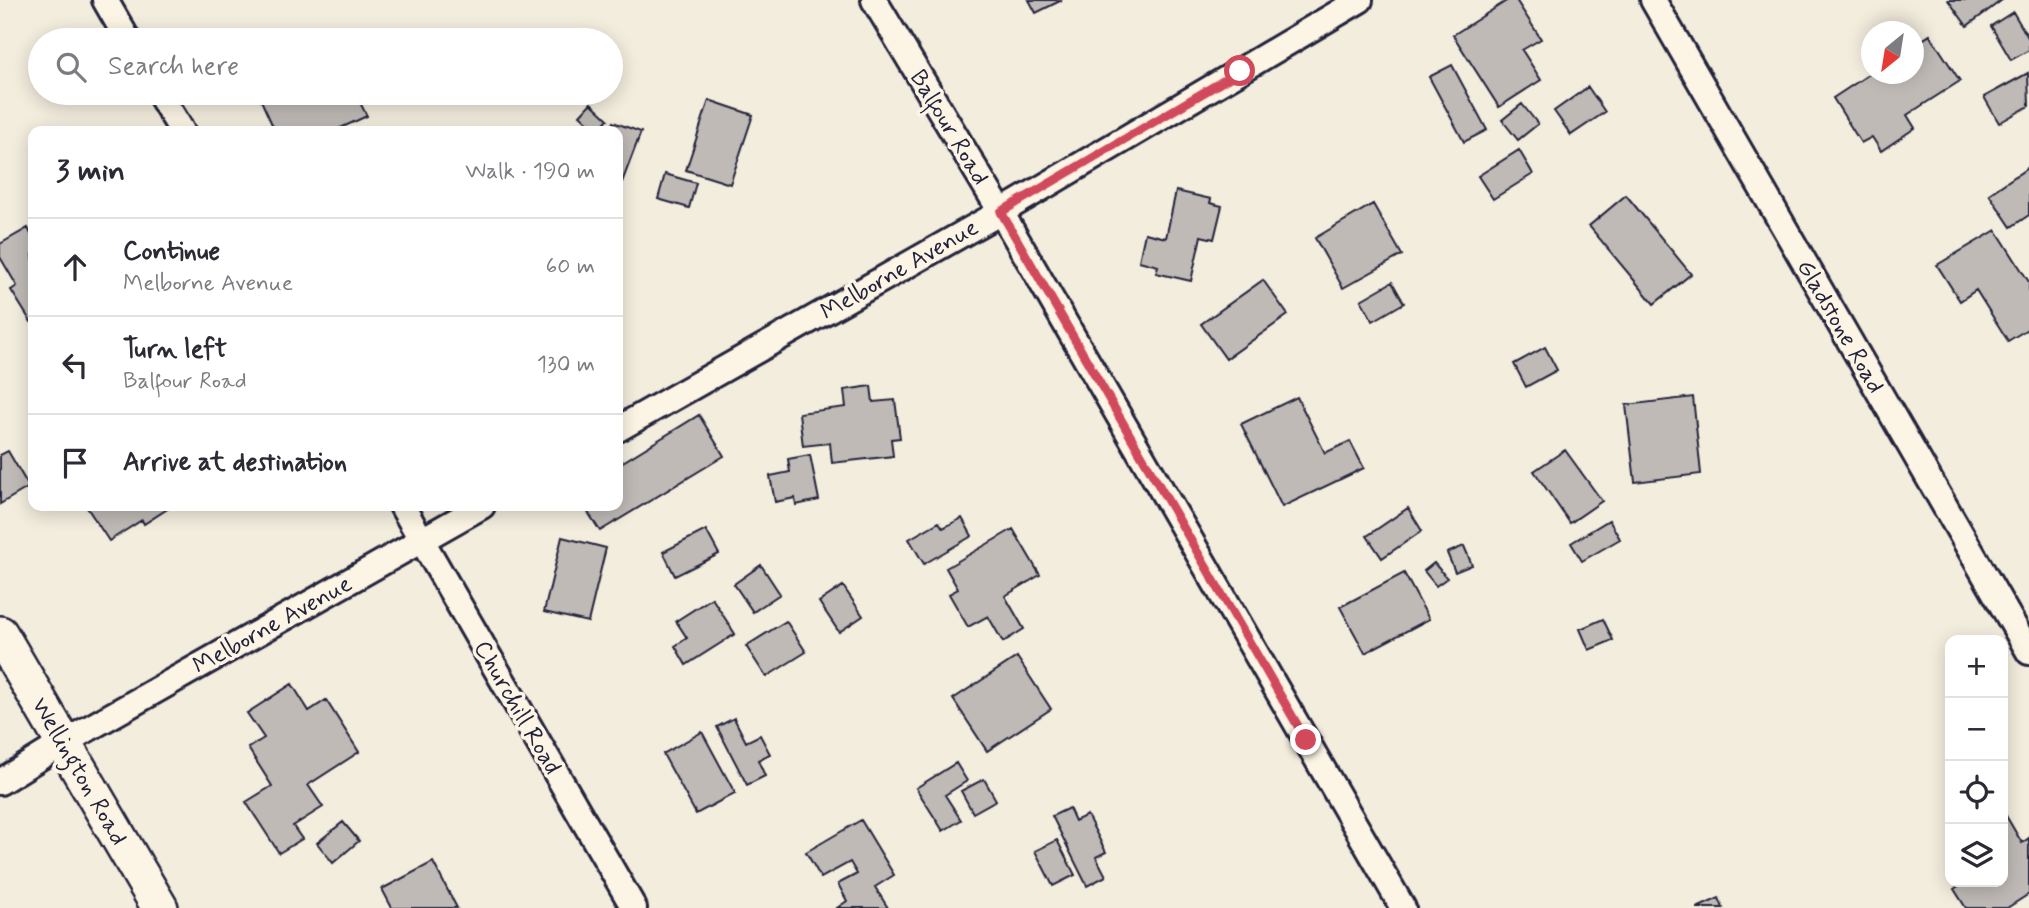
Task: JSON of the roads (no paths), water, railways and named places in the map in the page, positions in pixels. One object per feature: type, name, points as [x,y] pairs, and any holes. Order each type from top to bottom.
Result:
[{"type":"main road","name":"Wellington Road","points":[[0,634],[160,908]]},
{"type":"street","points":[[105,0],[121,28]]},
{"type":"street","name":"Balfour Road","points":[[874,0],[1001,212],[1403,908]]},
{"type":"street","name":"Melborne Avenue","points":[[623,426],[1001,212],[1360,0]]},
{"type":"street","name":"Gladstone Road","points":[[1653,0],[2029,652]]},
{"type":"street","points":[[166,105],[179,126]]},
{"type":"street","name":"Churchill Road","points":[[405,511],[634,908]]},
{"type":"street","name":"Melborne Avenue","points":[[0,782],[63,743],[473,511]]}]
